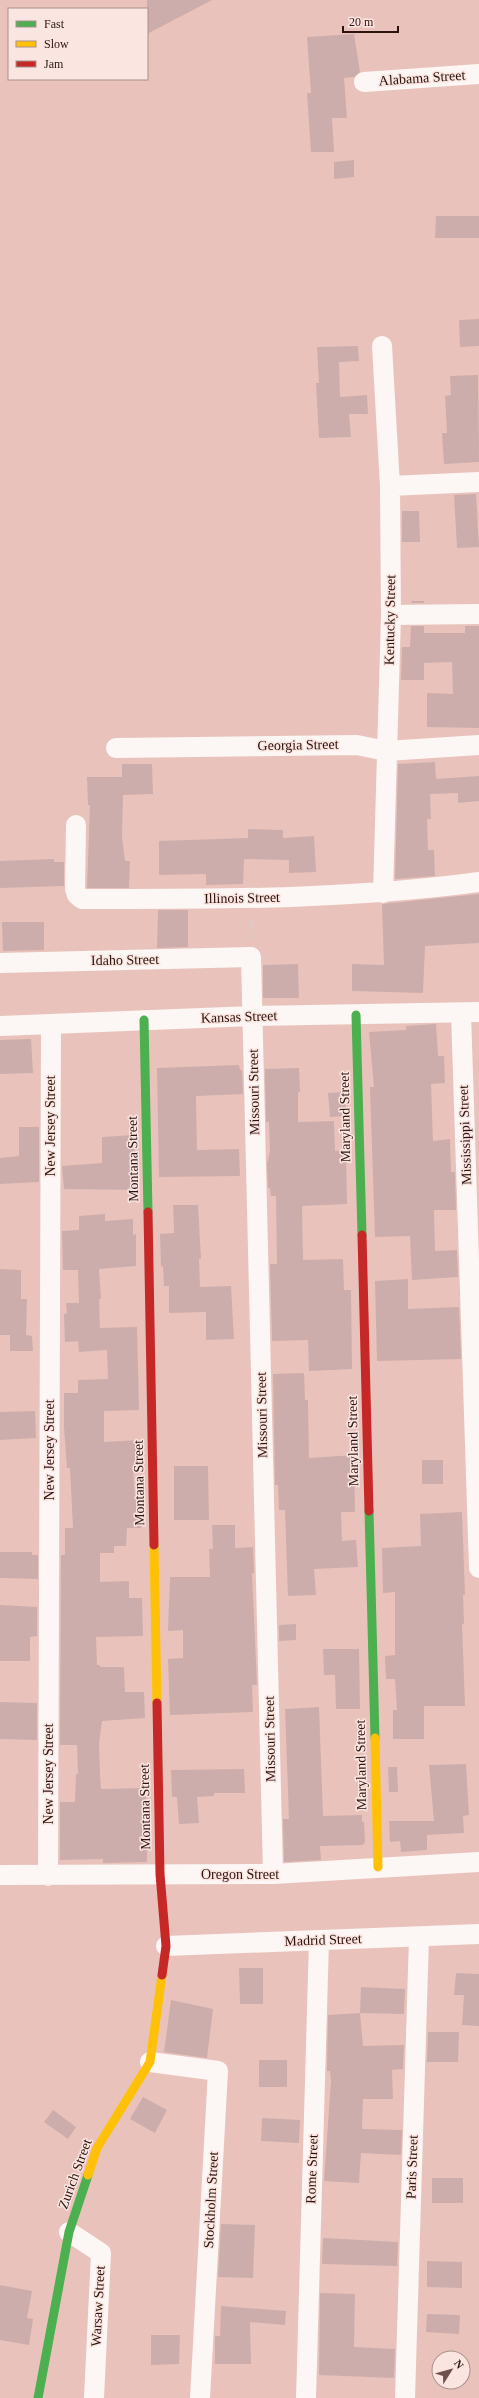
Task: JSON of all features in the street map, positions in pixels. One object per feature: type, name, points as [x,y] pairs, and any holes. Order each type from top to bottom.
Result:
[{"type":"street","name":"Alabama Street","points":[[364,82],[479,74]]},
{"type":"street","name":"Kentucky Street","points":[[382,346],[390,486],[391,615],[383,893]]},
{"type":"street","points":[[390,486],[479,482]]},
{"type":"street","points":[[391,615],[479,614]]},
{"type":"street","name":"Georgia Street","points":[[116,748],[357,745],[386,751],[479,745]]},
{"type":"street","name":"Illinois Street","points":[[76,824],[75,889],[77,895],[82,899],[251,899],[383,893],[479,882]]},
{"type":"street","name":"Idaho Street","points":[[0,962],[251,957]]},
{"type":"street","name":"Missouri Street","points":[[251,957],[273,1874]]},
{"type":"street","name":"Kansas Street","points":[[0,1026],[252,1016],[470,1012]]},
{"type":"street","name":"Mississippi Street","points":[[470,1012],[479,1568]]},
{"type":"street","name":"Maryland Street","points":[[356,1015],[378,1867]]},
{"type":"street","name":"Montana Street","points":[[144,1020],[160,1874],[166,1946]]},
{"type":"street","name":"New Jersey Street","points":[[48,1876],[51,1024]]},
{"type":"street","name":"Oregon Street","points":[[0,1875],[273,1874],[479,1862]]},
{"type":"street","name":"Madrid Street","points":[[166,1946],[479,1934]]},
{"type":"street","name":"Paris Street","points":[[405,2398],[419,1937]]},
{"type":"street","name":"Rome Street","points":[[306,2398],[319,1940]]},
{"type":"street","name":"Zurich Street","points":[[38,2398],[69,2232],[97,2148],[150,2062],[166,1946]]},
{"type":"street","name":"Stockholm Street","points":[[150,2062],[218,2071],[200,2398]]},
{"type":"street","name":"Warsaw Street","points":[[69,2232],[101,2254],[94,2398]]},
{"type":"path","points":[[251,899],[251,957]]},
{"type":"building","points":[[147,0],[212,0],[148,33]]},
{"type":"building","points":[[354,34],[360,72],[354,77],[344,78],[347,118],[332,118],[334,152],[311,152],[307,93],[311,93],[307,37]]},
{"type":"building","points":[[354,160],[354,177],[334,179],[334,162]]},
{"type":"building","points":[[436,216],[479,216],[479,238],[435,238]]},
{"type":"building","points":[[479,319],[479,346],[460,347],[459,320]]},
{"type":"building","points":[[358,346],[359,361],[339,362],[340,397],[367,395],[368,414],[349,414],[351,437],[319,438],[316,383],[319,383],[317,347]]},
{"type":"building","points":[[478,375],[479,462],[444,464],[442,433],[447,433],[445,396],[451,395],[450,376]]},
{"type":"building","points":[[476,494],[479,547],[457,548],[454,495]]},
{"type":"building","points":[[402,511],[419,511],[420,542],[402,542]]},
{"type":"building","points":[[412,601],[424,601],[424,603],[411,603]]},
{"type":"building","points":[[411,626],[424,626],[424,633],[465,633],[465,626],[479,626],[479,728],[427,727],[427,693],[453,694],[452,662],[424,663],[424,680],[401,680],[402,647],[410,647]]},
{"type":"building","points":[[435,762],[436,779],[479,776],[479,801],[458,803],[458,793],[430,794],[431,819],[427,819],[428,850],[434,850],[435,876],[395,879],[398,764]]},
{"type":"building","points":[[122,764],[152,764],[153,794],[123,795],[122,836],[125,861],[130,861],[129,888],[87,888],[90,805],[88,805],[87,777],[122,777]]},
{"type":"building","points":[[248,829],[283,830],[283,838],[314,836],[316,872],[289,873],[289,860],[244,859],[243,884],[206,885],[206,874],[159,875],[159,841],[248,838]]},
{"type":"building","points":[[54,859],[54,862],[64,862],[64,886],[0,888],[0,861]]},
{"type":"building","points":[[479,894],[479,943],[425,946],[423,993],[352,991],[352,964],[384,965],[382,904]]},
{"type":"building","points":[[158,910],[188,910],[188,947],[157,948]]},
{"type":"building","points":[[2,922],[44,922],[44,950],[3,951]]},
{"type":"building","points":[[298,964],[299,998],[263,998],[263,965]]},
{"type":"building","points":[[436,1024],[438,1056],[444,1056],[445,1083],[431,1084],[433,1141],[450,1139],[451,1172],[455,1172],[456,1210],[434,1210],[435,1251],[457,1250],[458,1277],[412,1280],[410,1236],[375,1237],[370,1087],[374,1087],[369,1032],[406,1030],[406,1026]]},
{"type":"building","points":[[31,1039],[33,1073],[0,1074],[0,1040]]},
{"type":"building","points":[[239,1065],[240,1070],[242,1070],[243,1094],[196,1096],[197,1150],[239,1149],[240,1176],[159,1177],[157,1068]]},
{"type":"building","points":[[299,1068],[300,1092],[298,1092],[298,1122],[334,1121],[335,1151],[346,1150],[347,1204],[302,1206],[303,1260],[343,1259],[344,1290],[351,1290],[352,1369],[309,1371],[308,1340],[272,1341],[270,1264],[277,1264],[276,1196],[271,1196],[270,1188],[268,1188],[267,1164],[270,1151],[269,1122],[266,1122],[265,1069]]},
{"type":"building","points":[[345,1092],[346,1116],[330,1117],[328,1093]]},
{"type":"building","points":[[19,1127],[39,1127],[39,1182],[0,1184],[0,1158],[19,1156]]},
{"type":"building","points":[[134,1135],[135,1190],[64,1189],[62,1166],[102,1163],[102,1137]]},
{"type":"building","points":[[173,1205],[198,1205],[201,1259],[199,1259],[200,1287],[231,1286],[234,1339],[206,1340],[206,1312],[169,1313],[169,1286],[164,1286],[163,1266],[161,1267],[160,1234],[174,1233]]},
{"type":"building","points":[[105,1214],[105,1221],[133,1219],[133,1235],[136,1234],[136,1266],[99,1269],[101,1299],[99,1299],[100,1328],[137,1327],[139,1410],[104,1411],[104,1442],[139,1440],[140,1467],[133,1467],[135,1499],[140,1499],[141,1528],[127,1528],[126,1546],[114,1546],[114,1553],[100,1553],[100,1582],[129,1581],[129,1598],[142,1598],[143,1636],[96,1637],[97,1665],[100,1665],[100,1667],[124,1667],[125,1692],[144,1692],[145,1718],[102,1721],[99,1744],[100,1774],[101,1789],[146,1788],[147,1862],[103,1863],[103,1859],[60,1860],[60,1802],[75,1802],[76,1774],[78,1774],[77,1745],[60,1745],[61,1555],[65,1555],[65,1528],[73,1528],[70,1468],[67,1468],[64,1427],[64,1393],[78,1393],[78,1380],[108,1379],[107,1350],[79,1352],[78,1341],[65,1342],[64,1314],[67,1313],[66,1303],[79,1303],[78,1270],[63,1270],[62,1231],[79,1230],[79,1216]]},
{"type":"building","points":[[0,1269],[21,1270],[21,1299],[27,1299],[26,1335],[32,1336],[33,1351],[10,1351],[10,1335],[0,1335]]},
{"type":"building","points":[[408,1279],[408,1309],[459,1307],[461,1359],[377,1361],[375,1281]]},
{"type":"building","points":[[304,1373],[305,1400],[308,1400],[309,1458],[354,1455],[355,1512],[341,1512],[342,1541],[356,1540],[358,1567],[314,1569],[316,1595],[288,1596],[285,1510],[279,1510],[278,1485],[275,1485],[273,1374]]},
{"type":"building","points":[[35,1411],[36,1438],[0,1440],[0,1412]]},
{"type":"building","points":[[422,1460],[443,1460],[443,1484],[422,1484]]},
{"type":"building","points":[[174,1466],[208,1466],[209,1520],[174,1520]]},
{"type":"building","points":[[462,1512],[465,1595],[463,1595],[464,1624],[462,1624],[465,1706],[424,1706],[424,1739],[393,1739],[393,1710],[397,1710],[395,1679],[386,1679],[385,1656],[395,1655],[395,1592],[383,1593],[382,1548],[421,1546],[420,1514]]},
{"type":"building","points":[[212,1525],[235,1525],[235,1548],[253,1547],[254,1573],[252,1573],[257,1685],[252,1685],[253,1712],[170,1715],[168,1659],[183,1658],[183,1630],[168,1631],[170,1577],[210,1577],[209,1549],[213,1549]]},
{"type":"building","points":[[0,1552],[32,1552],[32,1555],[38,1555],[38,1579],[0,1578]]},
{"type":"building","points":[[0,1605],[37,1607],[37,1636],[30,1637],[30,1661],[0,1661]]},
{"type":"building","points":[[296,1624],[296,1640],[279,1641],[279,1625]]},
{"type":"building","points":[[323,1649],[359,1649],[360,1709],[336,1709],[335,1675],[324,1675]]},
{"type":"building","points":[[0,1702],[37,1703],[37,1740],[0,1739]]},
{"type":"building","points":[[319,1707],[323,1816],[362,1815],[362,1822],[364,1822],[365,1842],[363,1845],[320,1846],[321,1860],[284,1862],[283,1819],[289,1819],[285,1709]]},
{"type":"building","points":[[466,1764],[469,1815],[463,1816],[464,1833],[427,1835],[427,1850],[401,1852],[400,1841],[390,1842],[389,1821],[434,1821],[429,1765]]},
{"type":"building","points":[[388,1767],[397,1767],[398,1792],[389,1792]]},
{"type":"building","points":[[244,1769],[245,1793],[214,1793],[214,1796],[197,1797],[199,1823],[179,1824],[177,1797],[172,1797],[171,1770]]},
{"type":"building","points":[[239,1968],[263,1968],[263,2004],[240,2004]]},
{"type":"building","points":[[456,1973],[479,1974],[479,2026],[462,2025],[464,1995],[454,1995]]},
{"type":"building","points":[[361,1987],[405,1989],[404,2014],[360,2013]]},
{"type":"building","points":[[171,2000],[213,2009],[207,2058],[164,2052]]},
{"type":"building","points":[[360,2013],[363,2046],[404,2045],[403,2069],[392,2070],[393,2099],[363,2099],[362,2129],[402,2130],[401,2155],[361,2153],[359,2183],[324,2181],[331,2081],[330,2071],[327,2071],[328,2015]]},
{"type":"building","points":[[428,2032],[459,2032],[458,2062],[427,2062]]},
{"type":"building","points":[[259,2060],[287,2060],[287,2087],[259,2087]]},
{"type":"building","points":[[143,2097],[167,2110],[155,2133],[130,2119]]},
{"type":"building","points":[[53,2110],[76,2127],[68,2139],[44,2122]]},
{"type":"building","points":[[262,2118],[300,2120],[299,2143],[261,2141]]},
{"type":"building","points":[[432,2178],[463,2178],[463,2203],[432,2203]]},
{"type":"building","points":[[221,2224],[255,2225],[253,2278],[218,2277]]},
{"type":"building","points":[[323,2238],[398,2242],[397,2266],[322,2264]]},
{"type":"building","points":[[427,2261],[462,2262],[462,2288],[427,2287]]},
{"type":"building","points":[[0,2285],[32,2291],[27,2318],[33,2319],[29,2345],[0,2340]]},
{"type":"building","points":[[320,2293],[355,2294],[354,2347],[395,2349],[394,2378],[319,2375]]},
{"type":"building","points":[[221,2306],[286,2311],[285,2325],[250,2322],[251,2364],[215,2364],[215,2336],[220,2336]]},
{"type":"building","points":[[427,2314],[460,2315],[459,2334],[426,2332]]},
{"type":"building","points":[[151,2335],[180,2335],[179,2364],[151,2365]]},
{"type":"traffic: fast","points":[[356,1015],[362,1235]]},
{"type":"traffic: fast","points":[[144,1020],[148,1212]]},
{"type":"traffic: fast","points":[[369,1511],[375,1738]]},
{"type":"traffic: fast","points":[[38,2398],[69,2232],[88,2175]]},
{"type":"traffic: slow","points":[[154,1545],[157,1703]]},
{"type":"traffic: slow","points":[[375,1738],[378,1867]]},
{"type":"traffic: slow","points":[[88,2175],[97,2148],[150,2062],[162,1975]]},
{"type":"traffic: jam","points":[[148,1212],[154,1545]]},
{"type":"traffic: jam","points":[[362,1235],[369,1511]]},
{"type":"traffic: jam","points":[[157,1703],[160,1874],[166,1946],[162,1975]]}]
